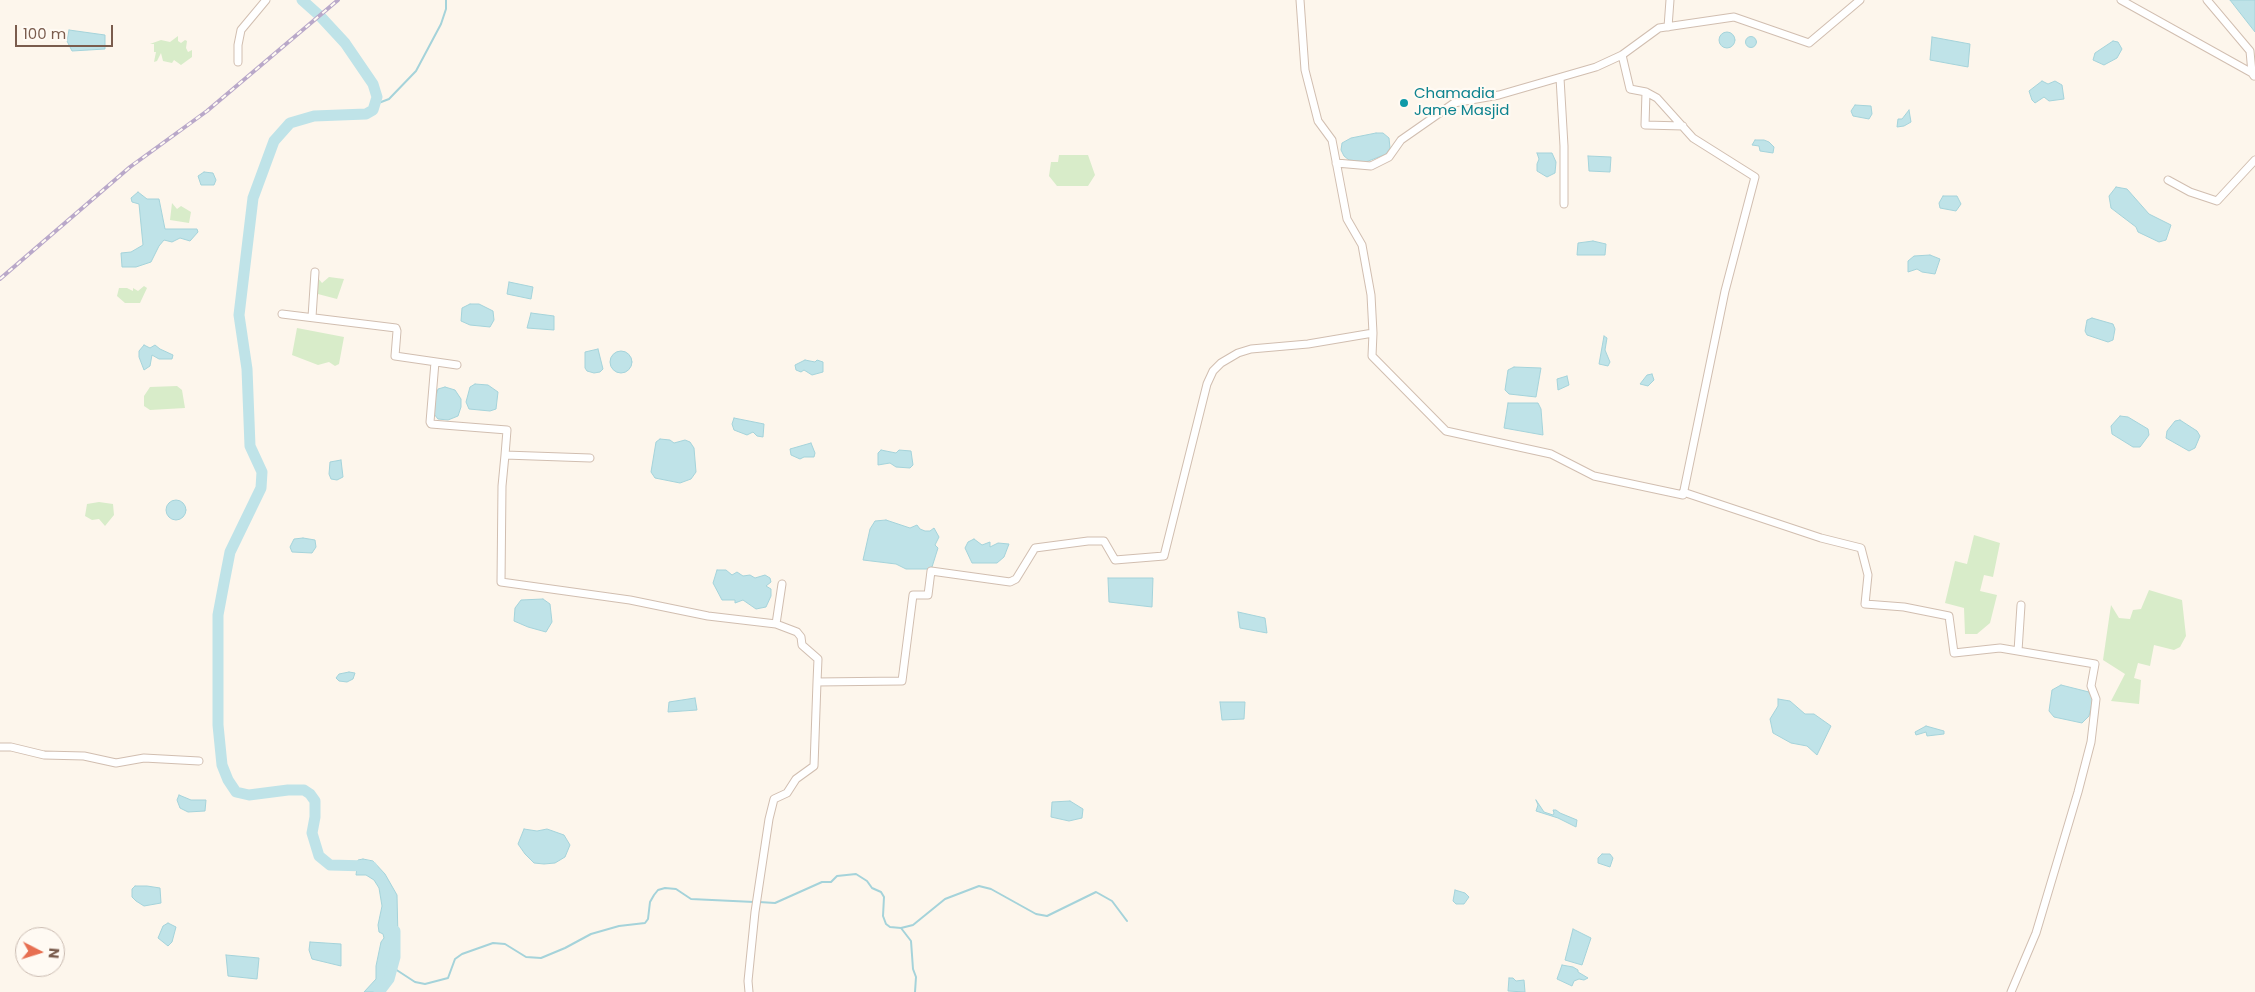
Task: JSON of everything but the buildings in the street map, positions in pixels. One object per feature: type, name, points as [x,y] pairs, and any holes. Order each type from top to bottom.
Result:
[{"type":"street","points":[[1300,0],[1305,70],[1318,121],[1332,140],[1347,218],[1362,245],[1371,295],[1372,356],[1446,431],[1551,454],[1594,476],[1683,495],[1724,291],[1755,177],[1692,138],[1657,98],[1646,92],[1630,89],[1622,55]]},
{"type":"street","points":[[1668,27],[1670,0]]},
{"type":"street","points":[[1336,164],[1371,166],[1389,157],[1401,140],[1454,103],[1499,95],[1596,67],[1622,55],[1659,28],[1734,18],[1809,43],[1860,0]]},
{"type":"street","points":[[2121,0],[2254,75]]},
{"type":"street","points":[[2207,0],[2250,51],[2254,75]]},
{"type":"street","points":[[238,62],[241,30],[265,1]]},
{"type":"street","points":[[1560,78],[1564,146],[1564,204]]},
{"type":"street","points":[[1646,92],[1645,125],[1683,126]]},
{"type":"street","points":[[2168,180],[2190,192],[2216,201],[2255,160]]},
{"type":"street","points":[[312,317],[315,272]]},
{"type":"street","points":[[282,314],[396,328],[398,331],[395,356],[457,365]]},
{"type":"street","points":[[817,682],[902,680],[913,595],[928,595],[931,571],[1010,582],[1016,579],[1035,548],[1088,540],[1104,541],[1114,560],[1164,556],[1207,384],[1213,371],[1221,363],[1251,349],[1308,344],[1373,333]]},
{"type":"street","points":[[435,362],[430,423],[507,430],[502,486],[501,582],[630,600],[708,616],[776,624],[796,632],[801,637],[802,646],[818,659],[814,766],[796,779],[787,793],[774,800],[769,819],[755,912],[748,981],[749,992]]},
{"type":"street","points":[[505,455],[590,458]]},
{"type":"street","points":[[1683,492],[1821,538],[1860,548],[1868,575],[1865,604],[1904,607],[1949,616],[1954,653],[2000,648],[2095,664],[2091,686],[2096,700],[2090,742],[2078,792],[2036,933],[2010,992]]},
{"type":"street","points":[[776,624],[782,584]]},
{"type":"street","points":[[2018,651],[2021,605]]},
{"type":"street","points":[[0,747],[11,747],[44,755],[84,756],[116,763],[144,758],[199,761]]},
{"type":"green space","points":[[178,36],[178,41],[181,43],[185,40],[187,41],[186,48],[188,52],[192,50],[192,57],[181,65],[174,60],[172,63],[163,61],[161,53],[157,61],[154,62],[156,52],[154,52],[154,44],[150,44],[161,40],[170,42]]},
{"type":"green space","points":[[1059,155],[1088,155],[1095,175],[1088,186],[1057,186],[1049,176],[1051,162],[1058,162]]},
{"type":"green space","points":[[172,203],[177,209],[181,206],[191,212],[189,223],[170,220]]},
{"type":"green space","points":[[329,277],[344,279],[337,299],[314,293],[318,278],[322,283]]},
{"type":"green space","points":[[144,286],[147,288],[140,303],[125,303],[117,296],[119,288],[127,288],[133,291],[133,288],[138,291]]},
{"type":"green space","points":[[297,328],[344,337],[339,364],[335,366],[329,362],[318,365],[292,355]]},
{"type":"green space","points":[[177,386],[182,390],[185,408],[150,410],[144,406],[144,396],[150,387]]},
{"type":"green space","points":[[99,502],[113,504],[114,515],[105,526],[99,519],[92,520],[85,516],[87,504]]},
{"type":"green space","points":[[1974,535],[2000,543],[1993,577],[1984,575],[1980,591],[1997,595],[1990,623],[1977,634],[1965,634],[1964,608],[1945,603],[1955,561],[1967,564]]},
{"type":"green space","points":[[2149,590],[2182,600],[2186,636],[2180,647],[2174,650],[2154,645],[2150,666],[2138,663],[2134,678],[2141,680],[2139,704],[2111,701],[2125,674],[2103,660],[2111,605],[2119,618],[2130,619],[2133,610],[2141,609]]},
{"type":"water","points":[[2230,0],[2255,0],[2255,32]]},
{"type":"water","points":[[69,30],[105,35],[105,49],[72,51],[67,41]]},
{"type":"water","points":[[1727,32],[1735,40],[1727,48],[1719,40]]},
{"type":"water","points":[[1751,36],[1757,42],[1751,48],[1745,42]]},
{"type":"water","points":[[1932,37],[1970,44],[1968,67],[1930,60]]},
{"type":"water","points":[[2113,41],[2118,42],[2122,49],[2117,58],[2104,65],[2093,60],[2095,53]]},
{"type":"water","points":[[2042,81],[2048,84],[2055,81],[2062,85],[2064,99],[2049,101],[2044,97],[2035,103],[2029,91]]},
{"type":"water","points":[[1855,105],[1871,106],[1872,114],[1869,119],[1853,116],[1851,111]]},
{"type":"water","points":[[1909,110],[1911,122],[1897,127],[1898,119],[1902,119]]},
{"type":"water","points":[[1383,133],[1389,138],[1390,148],[1386,154],[1366,162],[1349,160],[1344,156],[1341,150],[1342,143],[1351,138]]},
{"type":"water","points":[[1755,140],[1769,142],[1774,147],[1773,153],[1760,151],[1759,146],[1752,145]]},
{"type":"water","points":[[1537,153],[1552,153],[1556,162],[1555,173],[1547,177],[1537,171],[1539,159]]},
{"type":"water","points":[[1588,156],[1611,157],[1610,172],[1589,171]]},
{"type":"water","points":[[204,172],[213,173],[216,180],[214,185],[201,185],[198,176]]},
{"type":"water","points":[[2116,187],[2127,189],[2149,214],[2171,225],[2166,240],[2159,242],[2138,232],[2136,227],[2111,208],[2109,196]]},
{"type":"water","points":[[138,192],[147,199],[159,199],[165,229],[197,229],[198,232],[190,241],[180,238],[172,242],[164,240],[151,262],[136,267],[122,267],[121,253],[131,252],[143,245],[139,204],[132,202],[131,198]]},
{"type":"water","points":[[1943,196],[1957,196],[1961,204],[1956,211],[1940,208],[1939,203]]},
{"type":"water","points":[[1593,241],[1606,244],[1605,255],[1577,255],[1578,243]]},
{"type":"water","points":[[1930,255],[1940,259],[1935,274],[1922,272],[1917,269],[1908,272],[1908,261],[1914,256]]},
{"type":"water","points":[[509,282],[533,287],[531,299],[507,294]]},
{"type":"water","points":[[470,304],[479,304],[493,311],[494,320],[490,327],[470,325],[461,321],[462,308]]},
{"type":"water","points":[[531,313],[554,316],[554,330],[527,328]]},
{"type":"water","points":[[2092,318],[2113,324],[2115,329],[2113,340],[2108,342],[2087,335],[2085,331],[2087,320]]},
{"type":"water","points":[[1604,336],[1607,338],[1605,350],[1610,362],[1608,366],[1599,364]]},
{"type":"water","points":[[144,345],[150,348],[155,345],[173,355],[172,359],[159,359],[152,355],[150,366],[144,370],[139,357],[139,351]]},
{"type":"water","points":[[598,349],[603,369],[600,372],[594,373],[587,371],[585,368],[585,352]]},
{"type":"water","points":[[621,351],[629,354],[632,362],[629,370],[621,373],[613,370],[610,362],[613,354]]},
{"type":"water","points":[[805,360],[823,362],[823,372],[812,375],[804,370],[801,372],[796,370],[795,365]]},
{"type":"water","points":[[1514,367],[1541,368],[1536,397],[1509,394],[1505,390],[1508,370]]},
{"type":"water","points":[[1652,374],[1654,380],[1648,386],[1640,384],[1647,375]]},
{"type":"water","points":[[1567,376],[1569,385],[1558,390],[1557,379]]},
{"type":"water","points":[[475,384],[488,385],[498,392],[496,409],[490,411],[469,409],[466,402],[470,387]]},
{"type":"water","points":[[445,387],[455,390],[461,399],[458,416],[448,420],[438,419],[434,414],[438,389]]},
{"type":"water","points":[[1508,403],[1538,403],[1541,409],[1543,435],[1504,428]]},
{"type":"water","points":[[2120,416],[2128,417],[2148,429],[2149,435],[2140,447],[2133,447],[2112,434],[2111,426]]},
{"type":"water","points":[[734,418],[764,424],[763,437],[757,436],[753,432],[747,435],[734,430],[732,424]]},
{"type":"water","points":[[2180,420],[2197,431],[2200,436],[2195,448],[2189,451],[2166,438],[2167,431],[2175,421]]},
{"type":"water","points":[[660,439],[670,440],[674,443],[685,440],[690,442],[694,448],[696,472],[691,479],[680,483],[655,478],[651,472],[656,442]]},
{"type":"water","points":[[811,443],[815,453],[814,457],[800,459],[791,455],[790,449]]},
{"type":"water","points":[[881,450],[896,453],[899,450],[911,451],[913,465],[910,468],[896,467],[890,463],[878,465],[878,453]]},
{"type":"water","points":[[341,460],[343,477],[337,480],[331,479],[329,474],[330,462]]},
{"type":"water","points":[[176,500],[183,503],[186,510],[183,517],[176,520],[169,517],[166,510],[169,503]]},
{"type":"water","points":[[886,520],[910,528],[917,525],[925,531],[930,531],[934,528],[939,537],[935,545],[938,548],[932,567],[927,569],[906,569],[896,564],[863,560],[870,529],[875,521]]},
{"type":"water","points":[[294,539],[315,540],[316,547],[312,553],[292,552],[290,547]]},
{"type":"water","points":[[974,539],[982,545],[990,542],[990,547],[998,543],[1009,544],[1004,557],[997,563],[972,563],[965,548],[968,542]]},
{"type":"water","points":[[717,570],[726,570],[732,575],[737,572],[743,576],[750,575],[755,578],[765,575],[770,578],[771,582],[766,586],[771,589],[771,596],[766,607],[756,609],[743,600],[735,603],[735,600],[722,600],[713,583]]},
{"type":"water","points":[[1108,578],[1153,578],[1152,607],[1109,602]]},
{"type":"water","points":[[543,599],[550,604],[552,622],[546,632],[514,621],[515,608],[521,600]]},
{"type":"water","points":[[1238,612],[1265,618],[1267,633],[1240,628]]},
{"type":"water","points":[[355,673],[353,679],[347,682],[339,681],[336,678],[339,674]]},
{"type":"water","points":[[2061,685],[2089,692],[2093,699],[2089,716],[2082,723],[2054,717],[2049,711],[2052,690]]},
{"type":"water","points":[[695,698],[697,710],[668,712],[669,702]]},
{"type":"water","points":[[1778,699],[1790,701],[1805,714],[1814,714],[1831,726],[1817,755],[1807,746],[1791,743],[1773,733],[1770,719],[1778,706]]},
{"type":"water","points":[[1220,702],[1245,702],[1244,719],[1222,720]]},
{"type":"water","points":[[1926,726],[1944,731],[1944,734],[1927,736],[1926,732],[1916,735],[1915,732]]},
{"type":"water","points":[[179,795],[191,800],[206,800],[205,811],[188,812],[180,808],[177,800]]},
{"type":"water","points":[[1536,800],[1544,812],[1553,815],[1553,810],[1556,810],[1577,820],[1576,827],[1558,818],[1536,811],[1538,805]]},
{"type":"water","points":[[1070,801],[1083,809],[1082,818],[1069,821],[1051,817],[1052,802]]},
{"type":"water","points":[[524,829],[537,831],[547,829],[564,835],[570,845],[565,857],[555,863],[534,863],[518,844]]},
{"type":"water","points":[[1602,854],[1610,854],[1613,858],[1610,867],[1598,863],[1598,858]]},
{"type":"water","points":[[358,860],[373,861],[385,874],[397,895],[398,939],[393,947],[388,976],[381,992],[364,992],[376,979],[376,966],[381,942],[384,938],[383,934],[379,932],[378,925],[382,906],[379,888],[374,880],[366,875],[356,875]]},
{"type":"water","points":[[135,886],[160,888],[161,903],[144,906],[136,901],[132,897],[132,889]]},
{"type":"water","points":[[1455,890],[1465,893],[1469,897],[1464,904],[1456,904],[1453,901]]},
{"type":"water","points":[[168,923],[176,927],[172,942],[168,946],[158,938],[163,926]]},
{"type":"water","points":[[1573,929],[1591,938],[1582,965],[1565,960]]},
{"type":"water","points":[[310,942],[341,944],[341,966],[312,959],[309,950]]},
{"type":"water","points":[[226,955],[259,958],[257,979],[228,976]]},
{"type":"water","points":[[1562,965],[1573,967],[1588,978],[1574,981],[1572,986],[1557,979]]},
{"type":"water","points":[[1509,978],[1513,978],[1516,981],[1524,980],[1525,992],[1508,991]]},
{"type":"waterway","points":[[302,0],[345,43],[373,84],[377,97],[373,110],[366,114],[314,116],[290,123],[274,141],[253,198],[239,315],[247,369],[250,446],[262,472],[261,488],[230,552],[218,615],[218,725],[222,765],[228,780],[236,792],[249,795],[304,790],[315,801],[312,833],[319,856],[330,865],[372,867]]},
{"type":"waterway","points":[[376,104],[389,99],[416,71],[441,24],[446,9],[446,0]]},
{"type":"waterway","points":[[759,902],[775,903],[822,882],[831,882],[837,876],[856,874],[867,881],[872,888],[881,892],[884,897],[883,916],[886,924],[890,927],[901,928],[913,925],[945,899],[979,886],[991,889],[1036,914],[1047,916],[1096,892],[1112,901],[1127,921]]},
{"type":"waterway","points":[[392,967],[415,982],[425,984],[448,978],[455,959],[462,954],[493,943],[505,944],[526,957],[541,958],[591,934],[619,926],[645,923],[648,919],[650,902],[658,890],[665,888],[676,889],[691,899],[754,902]]},
{"type":"waterway","points":[[901,928],[911,941],[913,969],[916,977],[915,992]]},
{"type":"waterway","points":[[379,992],[389,979],[395,957],[395,931]]},
{"type":"railway","points":[[0,279],[130,167],[207,111],[338,0]]},
{"type":"place","name":"Chamadia Jame Masjid","points":[[1404,103]]}]
